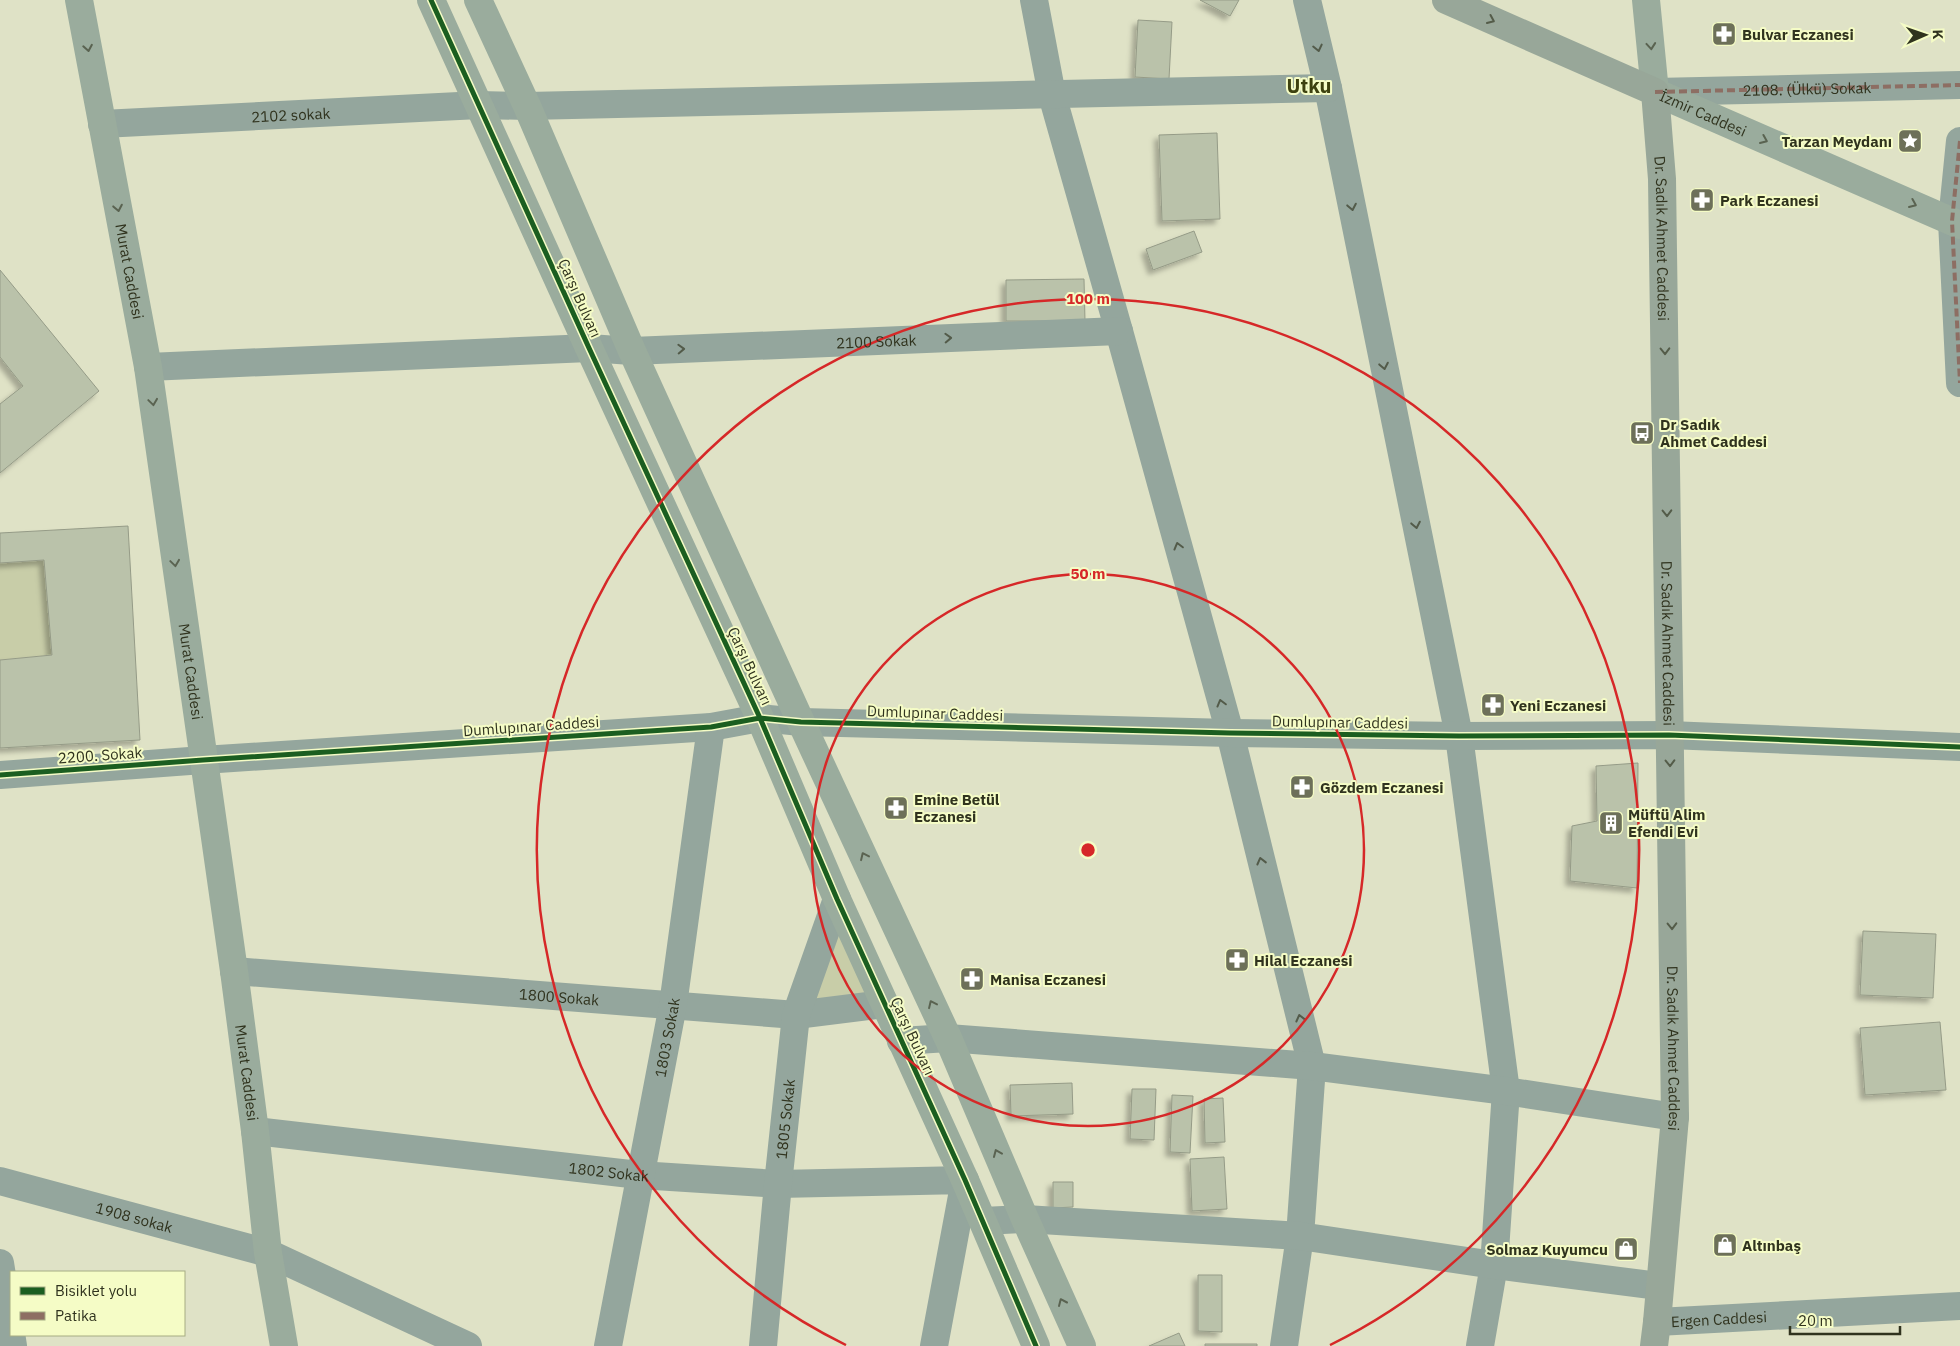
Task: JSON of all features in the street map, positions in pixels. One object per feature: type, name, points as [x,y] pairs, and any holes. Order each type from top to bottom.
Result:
[{"type":"main road","name":"İzmir Caddesi","points":[[1446,0],[1655,92]]},
{"type":"main road","name":"Dr. Sadık Ahmet Caddesi","points":[[1655,92],[1662,179],[1675,1117],[1656,1334]]},
{"type":"street","name":"Murat Caddesi","points":[[79,0],[148,368],[256,1131],[268,1253],[284,1346]]},
{"type":"street","name":"Çarşı Bulvarı","points":[[431,0],[760,718],[837,898],[965,1180],[1036,1346]]},
{"type":"street","name":"Çarşı Bulvarı","points":[[478,0],[527,106],[632,351],[948,1038],[1025,1219],[1082,1346]]},
{"type":"street","points":[[1034,0],[1052,95],[1230,733],[1312,1066],[1300,1236],[1284,1346]]},
{"type":"street","points":[[1308,0],[1328,88],[1459,736],[1506,1091],[1494,1265],[1480,1346]]},
{"type":"street","name":"Dr. Sadık Ahmet Caddesi","points":[[1646,0],[1655,92]]},
{"type":"street","name":"2108. (Ülkü) Sokak","points":[[1655,92],[1960,86]]},
{"type":"street","points":[[479,105],[527,106],[1328,88]]},
{"type":"street","name":"İzmir Caddesi","points":[[1655,92],[1956,223]]},
{"type":"street","name":"2102 sokak","points":[[102,124],[479,105]]},
{"type":"street","points":[[1960,140],[1956,223],[1960,383]]},
{"type":"street","name":"2100 Sokak","points":[[148,368],[589,348],[632,351],[1119,331]]},
{"type":"street","name":"Dumlupınar Caddesi","points":[[203,760],[711,727],[760,718],[801,722],[1230,733],[1459,736],[1670,735],[1960,746]]},
{"type":"street","name":"1803 Sokak","points":[[608,1346],[639,1175],[673,1005],[711,727]]},
{"type":"street","name":"2200. Sokak","points":[[0,775],[203,760]]},
{"type":"street","name":"1805 Sokak","points":[[764,1346],[778,1184],[796,1015],[837,898]]},
{"type":"street","name":"1800 Sokak","points":[[234,972],[796,1015],[884,1004]]},
{"type":"street","points":[[901,1041],[948,1038],[1312,1066],[1506,1091],[1675,1117]]},
{"type":"street","name":"1802 Sokak","points":[[256,1131],[639,1175],[778,1184],[965,1180]]},
{"type":"street","points":[[934,1346],[965,1180]]},
{"type":"street","name":"1908 sokak","points":[[0,1181],[268,1253],[468,1346]]},
{"type":"street","points":[[983,1221],[1025,1219],[1300,1236],[1494,1265],[1659,1286]]},
{"type":"street","points":[[0,1263],[10,1327]]},
{"type":"street","name":"Ergen Caddesi","points":[[1656,1334],[1960,1306]]},
{"type":"green space","points":[[44,560],[52,655],[0,660],[0,563]]},
{"type":"green space","points":[[836,900],[883,1004],[797,1014]]},
{"type":"building","points":[[1200,0],[1239,0],[1230,16]]},
{"type":"building","points":[[1138,20],[1172,22],[1169,79],[1135,77]]},
{"type":"building","points":[[1217,133],[1220,219],[1162,221],[1159,135]]},
{"type":"building","points":[[1194,231],[1202,252],[1153,270],[1146,249]]},
{"type":"building","points":[[0,270],[99,391],[0,473],[0,404],[23,386],[0,357]]},
{"type":"building","points":[[1084,279],[1085,321],[1006,321],[1006,280]]},
{"type":"building","points":[[128,526],[140,740],[0,748],[0,660],[52,655],[44,560],[0,563],[0,533]]},
{"type":"building","name":"Müftü Alim Efendi Evi","points":[[1638,763],[1637,888],[1570,881],[1572,826],[1597,821],[1596,766]]},
{"type":"building","points":[[1863,931],[1936,934],[1933,998],[1860,995]]},
{"type":"building","points":[[1940,1022],[1946,1090],[1865,1095],[1860,1028]]},
{"type":"building","points":[[1072,1083],[1073,1114],[1011,1116],[1010,1085]]},
{"type":"building","points":[[1132,1089],[1156,1089],[1154,1140],[1130,1139]]},
{"type":"building","points":[[1172,1095],[1193,1096],[1190,1153],[1170,1152]]},
{"type":"building","points":[[1223,1098],[1225,1142],[1205,1143],[1204,1099]]},
{"type":"building","points":[[1224,1157],[1227,1209],[1192,1211],[1190,1159]]},
{"type":"building","points":[[1053,1182],[1073,1182],[1073,1207],[1053,1208]]},
{"type":"building","points":[[1198,1275],[1222,1275],[1222,1332],[1198,1331]]},
{"type":"building","points":[[1179,1333],[1185,1346],[1149,1346]]},
{"type":"building","points":[[1205,1344],[1257,1344],[1257,1346],[1205,1346]]},
{"type":"marked path","points":[[1655,92],[1960,85]]},
{"type":"marked path","points":[[1960,141],[1952,221],[1960,383]]},
{"type":"cycle path","points":[[431,0],[760,718],[837,899],[965,1180],[1036,1346]]},
{"type":"cycle path","points":[[0,775],[711,727],[760,718],[801,722],[1230,733],[1459,736],[1669,735],[1960,747]]},
{"type":"place","name":"Bulvar Eczanesi","points":[[1724,34]]},
{"type":"place","name":"Tarzan Meydanı","points":[[1910,141]]},
{"type":"place","name":"Park Eczanesi","points":[[1702,200]]},
{"type":"place","name":"Dr Sadık Ahmet Caddesi","points":[[1642,433]]},
{"type":"place","name":"Yeni Eczanesi","points":[[1493,705]]},
{"type":"place","name":"Gözdem Eczanesi","points":[[1302,787]]},
{"type":"place","name":"Emine Betül Eczanesi","points":[[896,808]]},
{"type":"place","name":"Müftü Alim Efendi Evi","points":[[1611,823]]},
{"type":"place","name":"Hilal Eczanesi","points":[[1237,960]]},
{"type":"place","name":"Manisa Eczanesi","points":[[972,979]]},
{"type":"place","name":"Altınbaş","points":[[1725,1245]]},
{"type":"place","name":"Solmaz Kuyumcu","points":[[1626,1249]]},
{"type":"district","name":"Utku","points":[[1309,85]]}]
